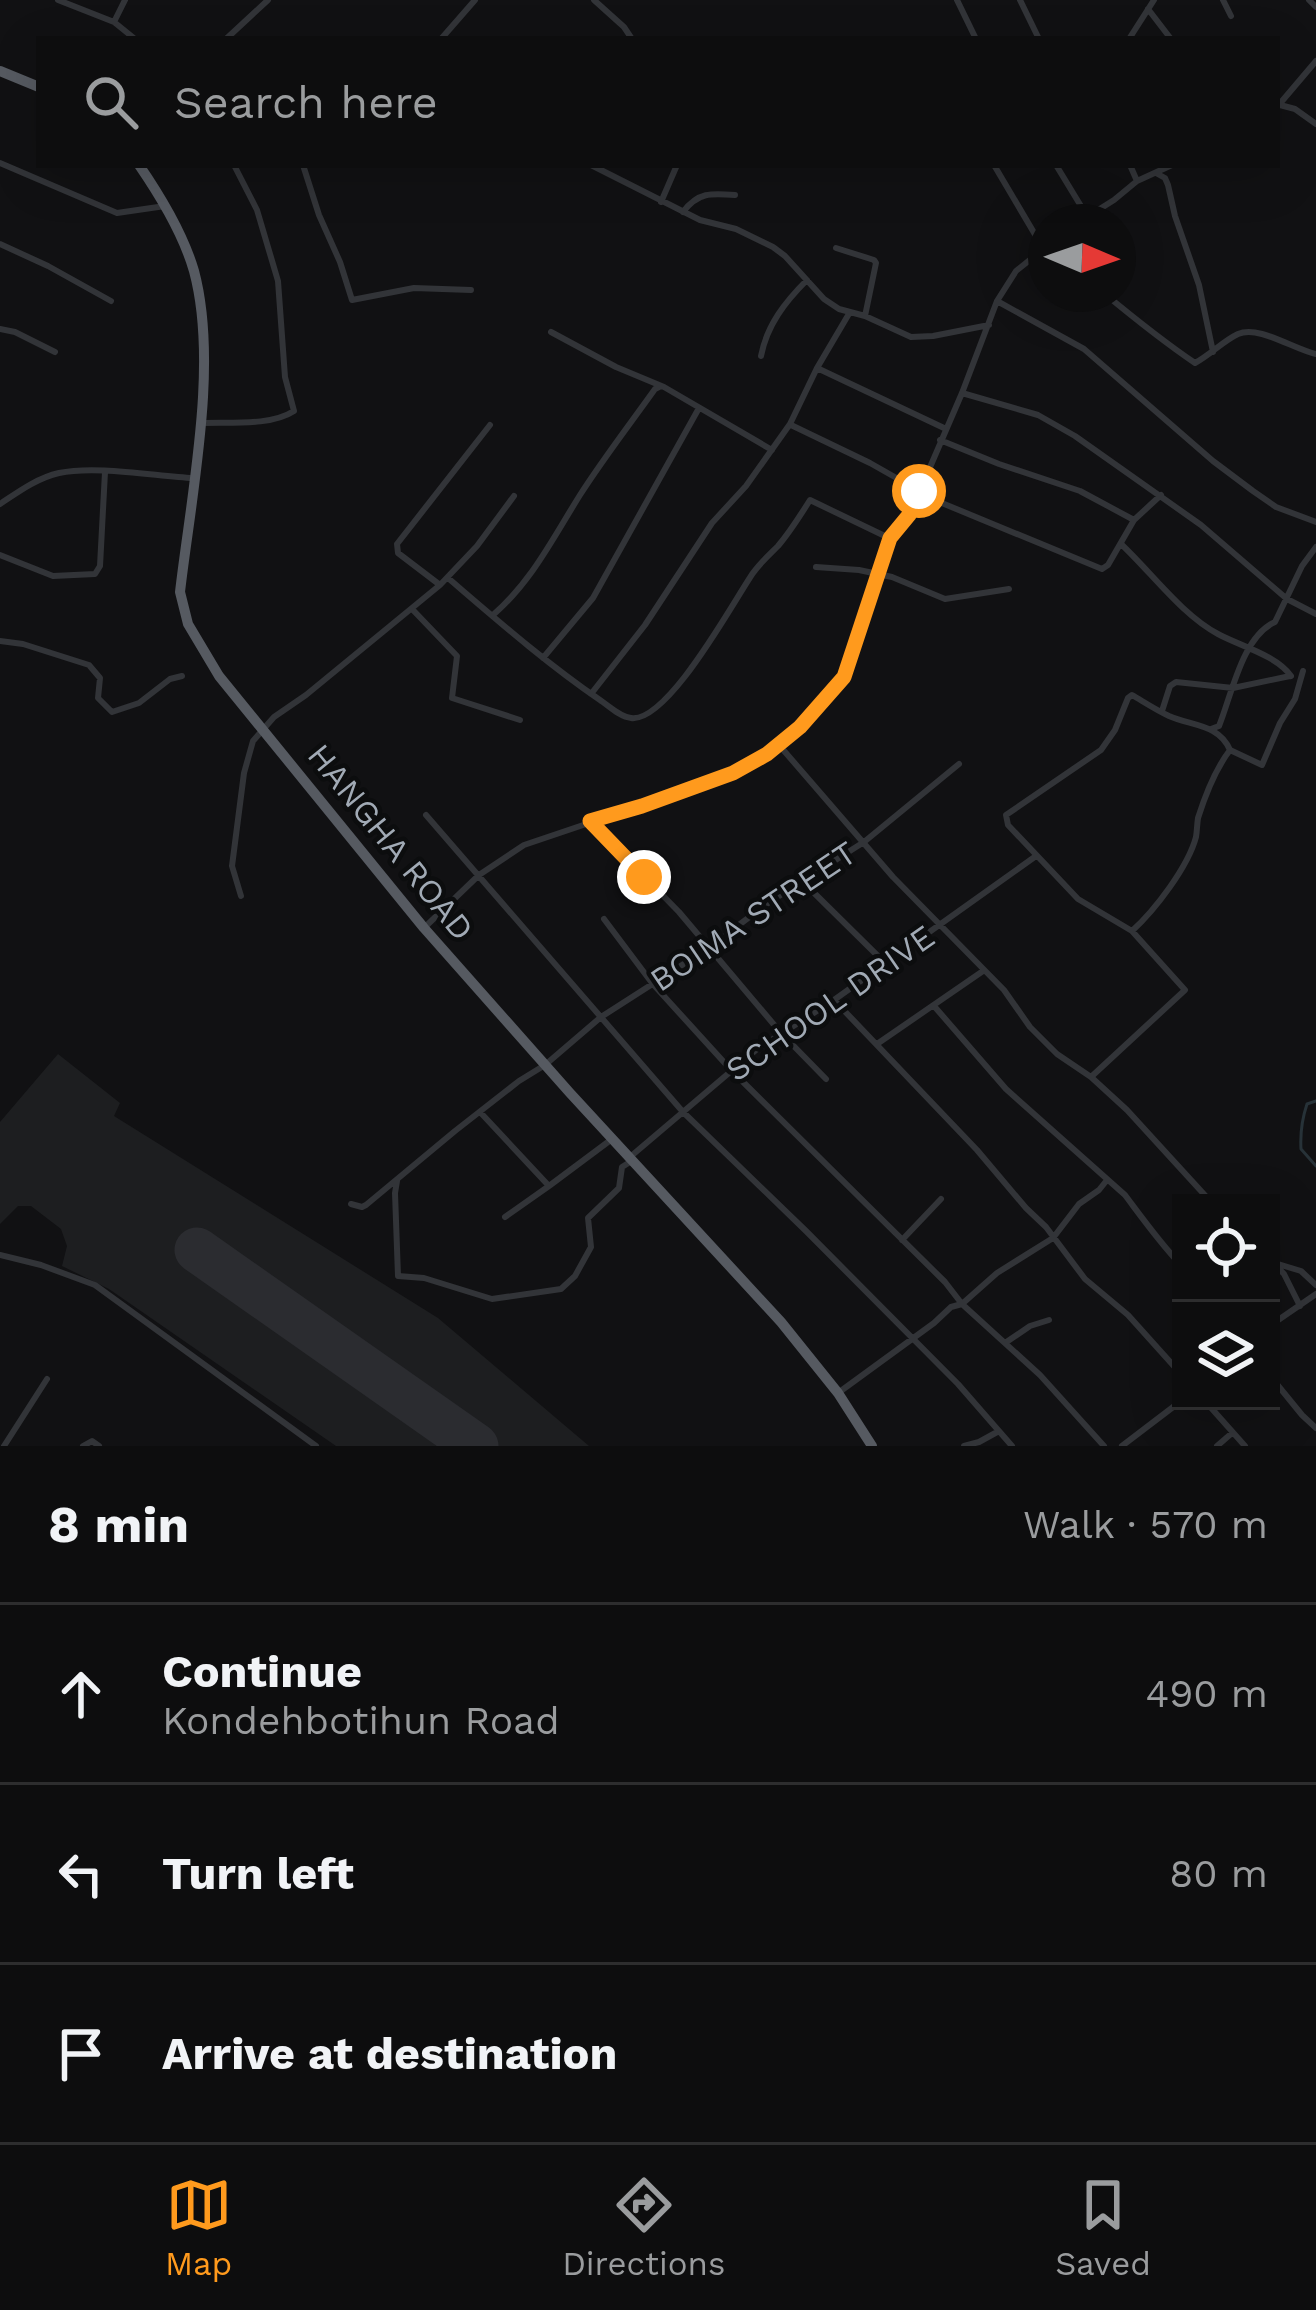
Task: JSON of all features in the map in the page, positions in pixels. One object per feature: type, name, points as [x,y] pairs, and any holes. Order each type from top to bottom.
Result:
[{"type":"highway","points":[[0,71],[36,86]]},
{"type":"highway","name":"HANGHA ROAD","points":[[141,168],[185,246],[200,299],[203,380],[181,592],[188,624],[219,676],[424,928],[781,1322],[872,1446]]},
{"type":"street","points":[[58,0],[114,22],[132,36]]},
{"type":"street","points":[[114,22],[125,0]]},
{"type":"street","points":[[229,36],[268,0]]},
{"type":"street","points":[[444,36],[475,0]]},
{"type":"street","points":[[594,0],[630,36]]},
{"type":"street","points":[[957,0],[975,36]]},
{"type":"street","points":[[1020,0],[1038,36]]},
{"type":"street","points":[[1131,36],[1154,0]]},
{"type":"street","points":[[1223,0],[1232,16]]},
{"type":"street","points":[[1309,0],[1316,7]]},
{"type":"street","points":[[1148,9],[1169,36]]},
{"type":"street","points":[[1280,104],[1316,61]]},
{"type":"street","points":[[1280,106],[1294,109],[1316,124]]},
{"type":"street","points":[[0,163],[117,213],[165,206]]},
{"type":"street","points":[[200,423],[265,419],[294,411],[286,377],[278,281],[256,210],[235,168]]},
{"type":"street","points":[[304,168],[352,301],[414,288],[471,290]]},
{"type":"street","points":[[597,168],[682,212],[773,247],[832,305],[910,337],[988,325]]},
{"type":"street","points":[[661,202],[676,168]]},
{"type":"street","points":[[996,168],[1028,220]]},
{"type":"street","points":[[1058,168],[1080,204]]},
{"type":"street","points":[[1131,168],[1137,181]]},
{"type":"street","points":[[1108,204],[1137,181],[1166,168]]},
{"type":"street","points":[[1156,173],[1168,184],[1199,285],[1213,352]]},
{"type":"street","points":[[682,212],[703,194],[735,195]]},
{"type":"street","points":[[0,244],[111,301]]},
{"type":"street","points":[[836,248],[876,263],[865,316]]},
{"type":"street","points":[[424,928],[479,875],[524,845],[733,773],[800,727],[844,677],[890,538],[909,515],[997,301],[1028,261]]},
{"type":"street","points":[[761,356],[768,330],[807,280]]},
{"type":"street","points":[[997,301],[1084,349],[1214,461],[1276,507],[1316,522]]},
{"type":"street","points":[[591,694],[645,625],[712,523],[746,486],[790,424],[850,312]]},
{"type":"street","points":[[1128,312],[1195,363],[1244,332],[1257,332],[1316,354]]},
{"type":"street","points":[[0,329],[55,352]]},
{"type":"street","points":[[550,332],[772,450]]},
{"type":"street","points":[[817,368],[945,428]]},
{"type":"street","points":[[493,615],[530,578],[581,494],[659,387]]},
{"type":"street","points":[[962,393],[1049,420],[1161,495],[1287,598],[1316,614]]},
{"type":"street","points":[[543,658],[592,598],[699,408]]},
{"type":"street","points":[[790,424],[967,515],[1102,569],[1134,520],[1161,495]]},
{"type":"street","points":[[440,585],[398,553],[397,544],[490,425]]},
{"type":"street","points":[[940,440],[1080,491],[1134,520]]},
{"type":"street","points":[[0,504],[55,474],[86,471],[193,478]]},
{"type":"street","points":[[0,554],[53,576],[95,574],[100,566],[105,472]]},
{"type":"street","points":[[241,896],[232,866],[253,741],[274,717],[448,578],[514,496]]},
{"type":"street","points":[[448,578],[543,658],[628,718],[647,716],[694,664],[752,574],[810,500],[890,538]]},
{"type":"street","points":[[1120,543],[1197,620],[1282,666],[1291,676]]},
{"type":"street","points":[[1210,729],[1219,727],[1249,648],[1261,630],[1275,622],[1316,547]]},
{"type":"street","points":[[816,567],[877,573],[944,599],[1010,589]]},
{"type":"street","points":[[412,609],[457,656],[452,698],[520,719]]},
{"type":"street","points":[[0,641],[88,665],[100,678],[98,698],[112,712],[139,703],[170,679],[182,676]]},
{"type":"street","points":[[1091,1076],[1185,990],[1132,931],[1078,898],[1008,825],[1006,815],[1101,750],[1132,695],[1161,712],[1222,735],[1230,750],[1262,765],[1303,671]]},
{"type":"street","points":[[1161,712],[1176,682],[1233,688],[1316,671]]},
{"type":"street","points":[[779,745],[863,842],[1004,990],[1030,1027],[1127,1110],[1204,1194]]},
{"type":"street","points":[[1132,931],[1183,868],[1196,839],[1197,821],[1230,750]]},
{"type":"street","name":"BOIMA STREET","points":[[351,1204],[366,1205],[601,1018],[863,842],[959,764]]},
{"type":"street","points":[[426,814],[683,1112],[986,1413],[1012,1446]]},
{"type":"street","points":[[590,821],[679,912],[781,1033],[826,1078]]},
{"type":"street","name":"SCHOOL DRIVE","points":[[398,1181],[394,1193],[398,1276],[424,1278],[483,1298],[551,1291],[568,1284],[591,1247],[588,1218],[619,1188],[622,1168],[683,1112],[756,1050],[1036,856]]},
{"type":"street","points":[[802,881],[885,963]]},
{"type":"street","points":[[604,919],[652,983],[732,1071],[962,1304],[1040,1375],[1105,1446]]},
{"type":"street","points":[[877,1044],[984,970]]},
{"type":"street","points":[[834,1000],[1046,1226],[1085,1279],[1128,1315],[1172,1364]]},
{"type":"street","points":[[934,1006],[1006,1089],[1125,1195],[1172,1255]]},
{"type":"street","points":[[480,1112],[549,1186]]},
{"type":"street","points":[[505,1217],[612,1139]]},
{"type":"street","points":[[838,1394],[951,1307],[962,1304],[998,1273],[1053,1238],[1079,1204],[1107,1180]]},
{"type":"street","points":[[902,1240],[941,1199]]},
{"type":"street","points":[[0,1255],[94,1285],[316,1446]]},
{"type":"street","points":[[1280,1264],[1301,1271],[1316,1289],[1280,1319]]},
{"type":"street","points":[[1280,1270],[1300,1306]]},
{"type":"street","points":[[1005,1342],[1049,1320]]},
{"type":"street","points":[[4,1446],[47,1379]]},
{"type":"street","points":[[1280,1387],[1316,1428]]},
{"type":"street","points":[[1122,1446],[1172,1408]]},
{"type":"street","points":[[1213,1410],[1245,1446]]},
{"type":"street","points":[[964,1446],[999,1431]]},
{"type":"street","points":[[1216,1446],[1232,1433]]},
{"type":"street","points":[[83,1446],[92,1441],[100,1446]]},
{"type":"shaded area","points":[[58,1054],[120,1103],[114,1116],[438,1318],[589,1446],[336,1446],[109,1289],[62,1266],[67,1246],[61,1229],[31,1206],[18,1206],[0,1224],[0,1122]]},
{"type":"waterway","points":[[1316,1101],[1307,1104],[1301,1143],[1316,1166]]},
{"type":"runway","points":[[197,1250],[476,1446]]},
{"type":"route","points":[[644,877],[590,821],[733,773],[800,727],[844,677],[890,538],[909,515],[919,491]]}]
